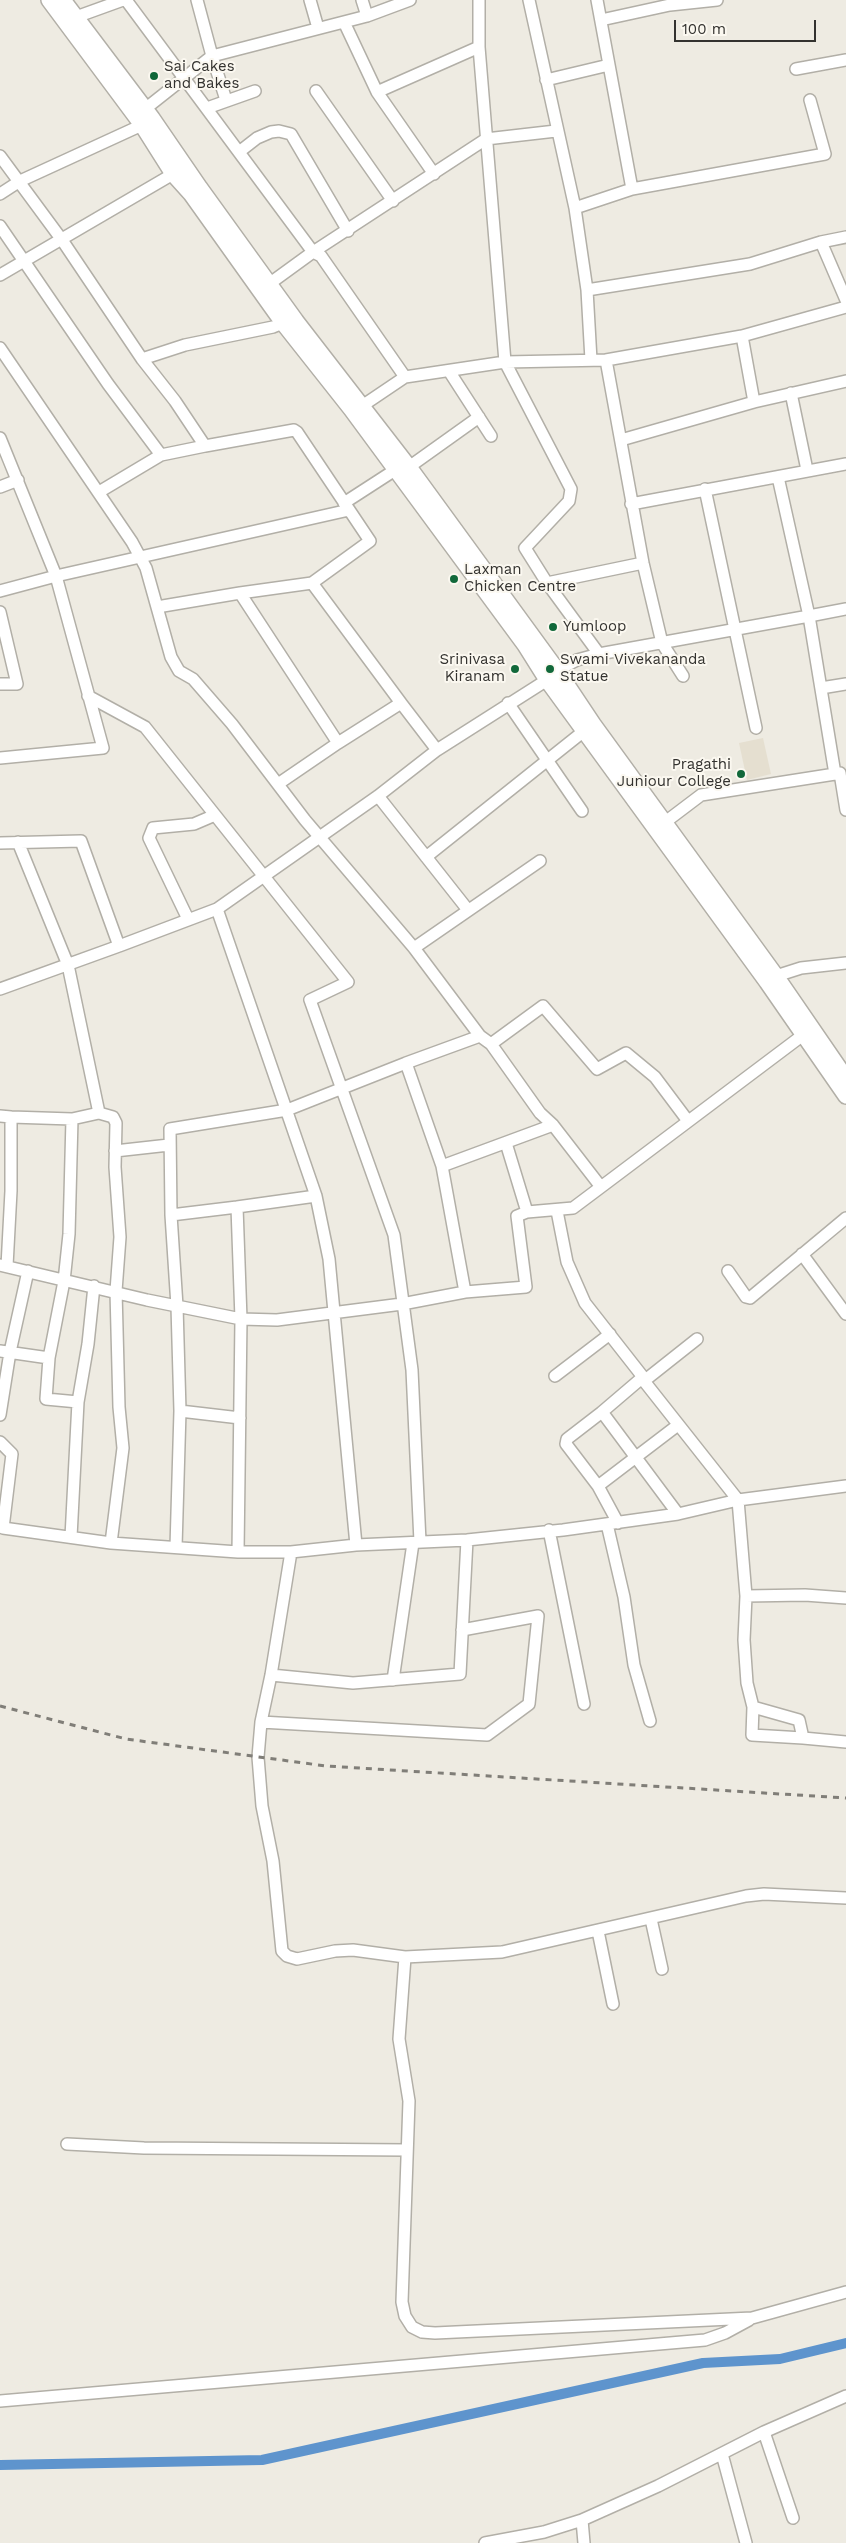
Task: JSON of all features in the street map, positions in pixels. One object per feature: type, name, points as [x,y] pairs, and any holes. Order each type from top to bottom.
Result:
[{"type":"main road","points":[[49,0],[142,125],[173,174],[191,194],[283,323],[351,409],[402,468]]},
{"type":"main road","points":[[63,0],[145,108],[269,284],[362,406],[402,468],[525,646],[552,675],[664,823],[776,976],[846,1078]]},
{"type":"main road","points":[[552,675],[584,731],[767,982],[846,1096]]},
{"type":"street","points":[[76,17],[124,0],[208,108],[313,252],[321,256],[405,377]]},
{"type":"street","points":[[197,0],[226,100]]},
{"type":"street","points":[[310,0],[318,28]]},
{"type":"street","points":[[362,0],[366,16]]},
{"type":"street","points":[[145,108],[212,56],[366,16],[410,0]]},
{"type":"street","points":[[479,0],[479,47],[505,362],[571,489],[569,501],[525,548],[547,583],[598,654]]},
{"type":"street","points":[[529,0],[556,131],[575,208],[588,290],[590,360]]},
{"type":"street","points":[[597,0],[632,189]]},
{"type":"street","points":[[601,20],[670,5],[717,0]]},
{"type":"street","points":[[344,22],[376,92],[434,174]]},
{"type":"street","points":[[376,92],[479,47]]},
{"type":"street","points":[[796,69],[846,60]]},
{"type":"street","points":[[546,80],[609,65]]},
{"type":"street","points":[[208,108],[255,91]]},
{"type":"street","points":[[316,91],[393,201]]},
{"type":"street","points":[[575,208],[632,189],[825,154],[810,100]]},
{"type":"street","points":[[0,194],[20,181],[142,125]]},
{"type":"street","points":[[239,152],[257,138],[271,132],[280,131],[290,134],[348,231]]},
{"type":"street","points":[[269,284],[313,252],[348,231],[486,139],[556,131]]},
{"type":"street","points":[[0,156],[62,240],[142,360],[175,401],[205,446]]},
{"type":"street","points":[[0,275],[173,174]]},
{"type":"street","points":[[0,226],[108,384],[161,455]]},
{"type":"street","points":[[588,290],[750,264],[821,242],[846,237]]},
{"type":"street","points":[[821,242],[846,300]]},
{"type":"street","points":[[362,406],[405,377],[505,362],[606,360],[742,336],[846,307]]},
{"type":"street","points":[[142,360],[185,345],[273,327],[283,323]]},
{"type":"street","points":[[742,336],[754,402]]},
{"type":"street","points":[[0,348],[99,492],[140,557],[146,568],[171,657],[179,671],[193,679],[232,724],[319,837],[414,948],[480,1036],[491,1044],[540,1113],[553,1125],[601,1187]]},
{"type":"street","points":[[606,360],[631,504],[662,642],[683,676]]},
{"type":"street","points":[[449,371],[491,436]]},
{"type":"street","points":[[621,440],[754,402],[846,381]]},
{"type":"street","points":[[791,393],[807,470]]},
{"type":"street","points":[[0,590],[346,507],[479,417]]},
{"type":"street","points":[[99,492],[161,455],[294,430],[303,440],[370,541],[312,583],[157,607]]},
{"type":"street","points":[[0,438],[56,576],[103,748],[0,758]]},
{"type":"street","points":[[631,504],[846,464]]},
{"type":"street","points":[[778,477],[809,616],[821,688],[840,773],[846,810]]},
{"type":"street","points":[[0,487],[18,480]]},
{"type":"street","points":[[705,489],[756,728]]},
{"type":"street","points":[[547,583],[643,563]]},
{"type":"street","points":[[312,583],[437,750]]},
{"type":"street","points":[[240,593],[338,743]]},
{"type":"street","points":[[0,989],[217,909],[378,796],[437,750],[577,660],[598,654],[846,609]]},
{"type":"street","points":[[0,612],[17,684],[0,684]]},
{"type":"street","points":[[821,688],[846,684]]},
{"type":"street","points":[[88,696],[145,727],[348,982],[310,1000],[394,1235],[412,1370],[417,1542],[393,1680]]},
{"type":"street","points":[[278,784],[401,703]]},
{"type":"street","points":[[508,703],[582,811]]},
{"type":"street","points":[[426,857],[546,759],[584,731]]},
{"type":"street","points":[[664,823],[701,795],[840,773]]},
{"type":"street","points":[[378,796],[468,910]]},
{"type":"street","points":[[188,919],[149,838],[153,828],[194,824],[215,815]]},
{"type":"street","points":[[0,843],[81,841],[119,946]]},
{"type":"street","points":[[18,842],[68,965],[99,1113]]},
{"type":"street","points":[[414,948],[540,861]]},
{"type":"street","points":[[217,909],[316,1196],[329,1259],[356,1545]]},
{"type":"street","points":[[776,976],[801,968],[846,963]]},
{"type":"street","points":[[491,1044],[543,1006],[597,1069],[626,1053],[655,1077],[688,1121]]},
{"type":"street","points":[[111,1543],[123,1448],[119,1407],[116,1291],[120,1237],[115,1151],[116,1120],[99,1113],[72,1119],[6,1116],[11,1191],[4,1266],[64,1281],[94,1286],[116,1291],[177,1306],[241,1319],[276,1320],[402,1304],[465,1292],[526,1287],[517,1219],[519,1214],[557,1211],[580,1205],[601,1187],[803,1035]]},
{"type":"street","points":[[176,1547],[180,1411],[177,1306],[171,1215],[170,1128],[287,1110],[480,1036]]},
{"type":"street","points":[[406,1063],[442,1166],[465,1292]]},
{"type":"street","points":[[72,1119],[69,1234],[64,1281],[49,1358],[46,1399],[78,1402]]},
{"type":"street","points":[[442,1166],[553,1125]]},
{"type":"street","points":[[506,1143],[527,1212]]},
{"type":"street","points":[[115,1151],[169,1145]]},
{"type":"street","points":[[171,1215],[316,1196]]},
{"type":"street","points":[[237,1207],[241,1319],[238,1552]]},
{"type":"street","points":[[557,1211],[567,1262],[574,1283],[585,1303],[643,1377],[567,1439],[566,1444],[598,1486],[612,1524],[634,1665],[650,1720]]},
{"type":"street","points":[[728,1272],[746,1297],[750,1298],[846,1218]]},
{"type":"street","points":[[802,1254],[846,1314]]},
{"type":"street","points":[[0,1415],[5,1351],[28,1271]]},
{"type":"street","points":[[71,1538],[78,1402],[88,1344],[94,1286]]},
{"type":"street","points":[[555,1376],[610,1334]]},
{"type":"street","points":[[697,1339],[644,1382],[738,1500],[746,1596],[744,1640],[747,1684],[753,1707],[752,1735],[846,1742]]},
{"type":"street","points":[[5,1351],[49,1358]]},
{"type":"street","points":[[180,1411],[240,1418]]},
{"type":"street","points":[[602,1412],[678,1514]]},
{"type":"street","points":[[598,1486],[678,1424]]},
{"type":"street","points":[[0,1442],[12,1454],[2,1528],[111,1543],[238,1552],[291,1552],[356,1545],[467,1540],[612,1524],[678,1514],[738,1500],[846,1486]]},
{"type":"street","points":[[549,1530],[584,1704]]},
{"type":"street","points":[[271,1676],[352,1683],[460,1674],[467,1540]]},
{"type":"street","points":[[291,1552],[271,1676],[261,1722],[258,1757],[262,1806],[274,1862],[282,1951],[288,1956],[297,1959],[335,1951],[353,1950],[405,1958],[502,1952],[746,1896],[764,1894],[846,1898]]},
{"type":"street","points":[[746,1596],[805,1595],[846,1598]]},
{"type":"street","points":[[261,1722],[487,1735],[529,1704],[538,1616],[462,1630]]},
{"type":"street","points":[[753,1707],[799,1720],[803,1738]]},
{"type":"street","points":[[651,1919],[662,1969]]},
{"type":"street","points":[[598,1931],[613,2004]]},
{"type":"street","points":[[405,1958],[399,2038],[409,2101],[402,2302],[405,2316],[412,2327],[422,2332],[752,2318],[796,2308],[846,2292]]},
{"type":"street","points":[[67,2144],[144,2148],[407,2150]]},
{"type":"street","points":[[0,2401],[705,2340],[725,2333],[752,2318]]},
{"type":"street","points":[[485,2543],[544,2532],[582,2520],[722,2454],[764,2432],[846,2397]]},
{"type":"street","points":[[764,2432],[792,2518]]},
{"type":"street","points":[[722,2454],[746,2543]]},
{"type":"street","points":[[582,2520],[584,2543]]},
{"type":"shaded area","points":[[763,738],[771,774],[747,780],[739,743]]},
{"type":"waterway","points":[[0,2465],[262,2460],[703,2363],[780,2359],[846,2343]]},
{"type":"railway","points":[[0,1706],[126,1739],[326,1766],[846,1798]]},
{"type":"place","name":"Sai Cakes and Bakes","points":[[154,76]]},
{"type":"place","name":"Laxman Chicken Centre","points":[[454,579]]},
{"type":"place","name":"Yumloop","points":[[553,627]]},
{"type":"place","name":"Srinivasa Kiranam","points":[[515,669]]},
{"type":"place","name":"Swami Vivekananda Statue","points":[[550,669]]},
{"type":"place","name":"Pragathi Juniour College","points":[[741,774]]}]
